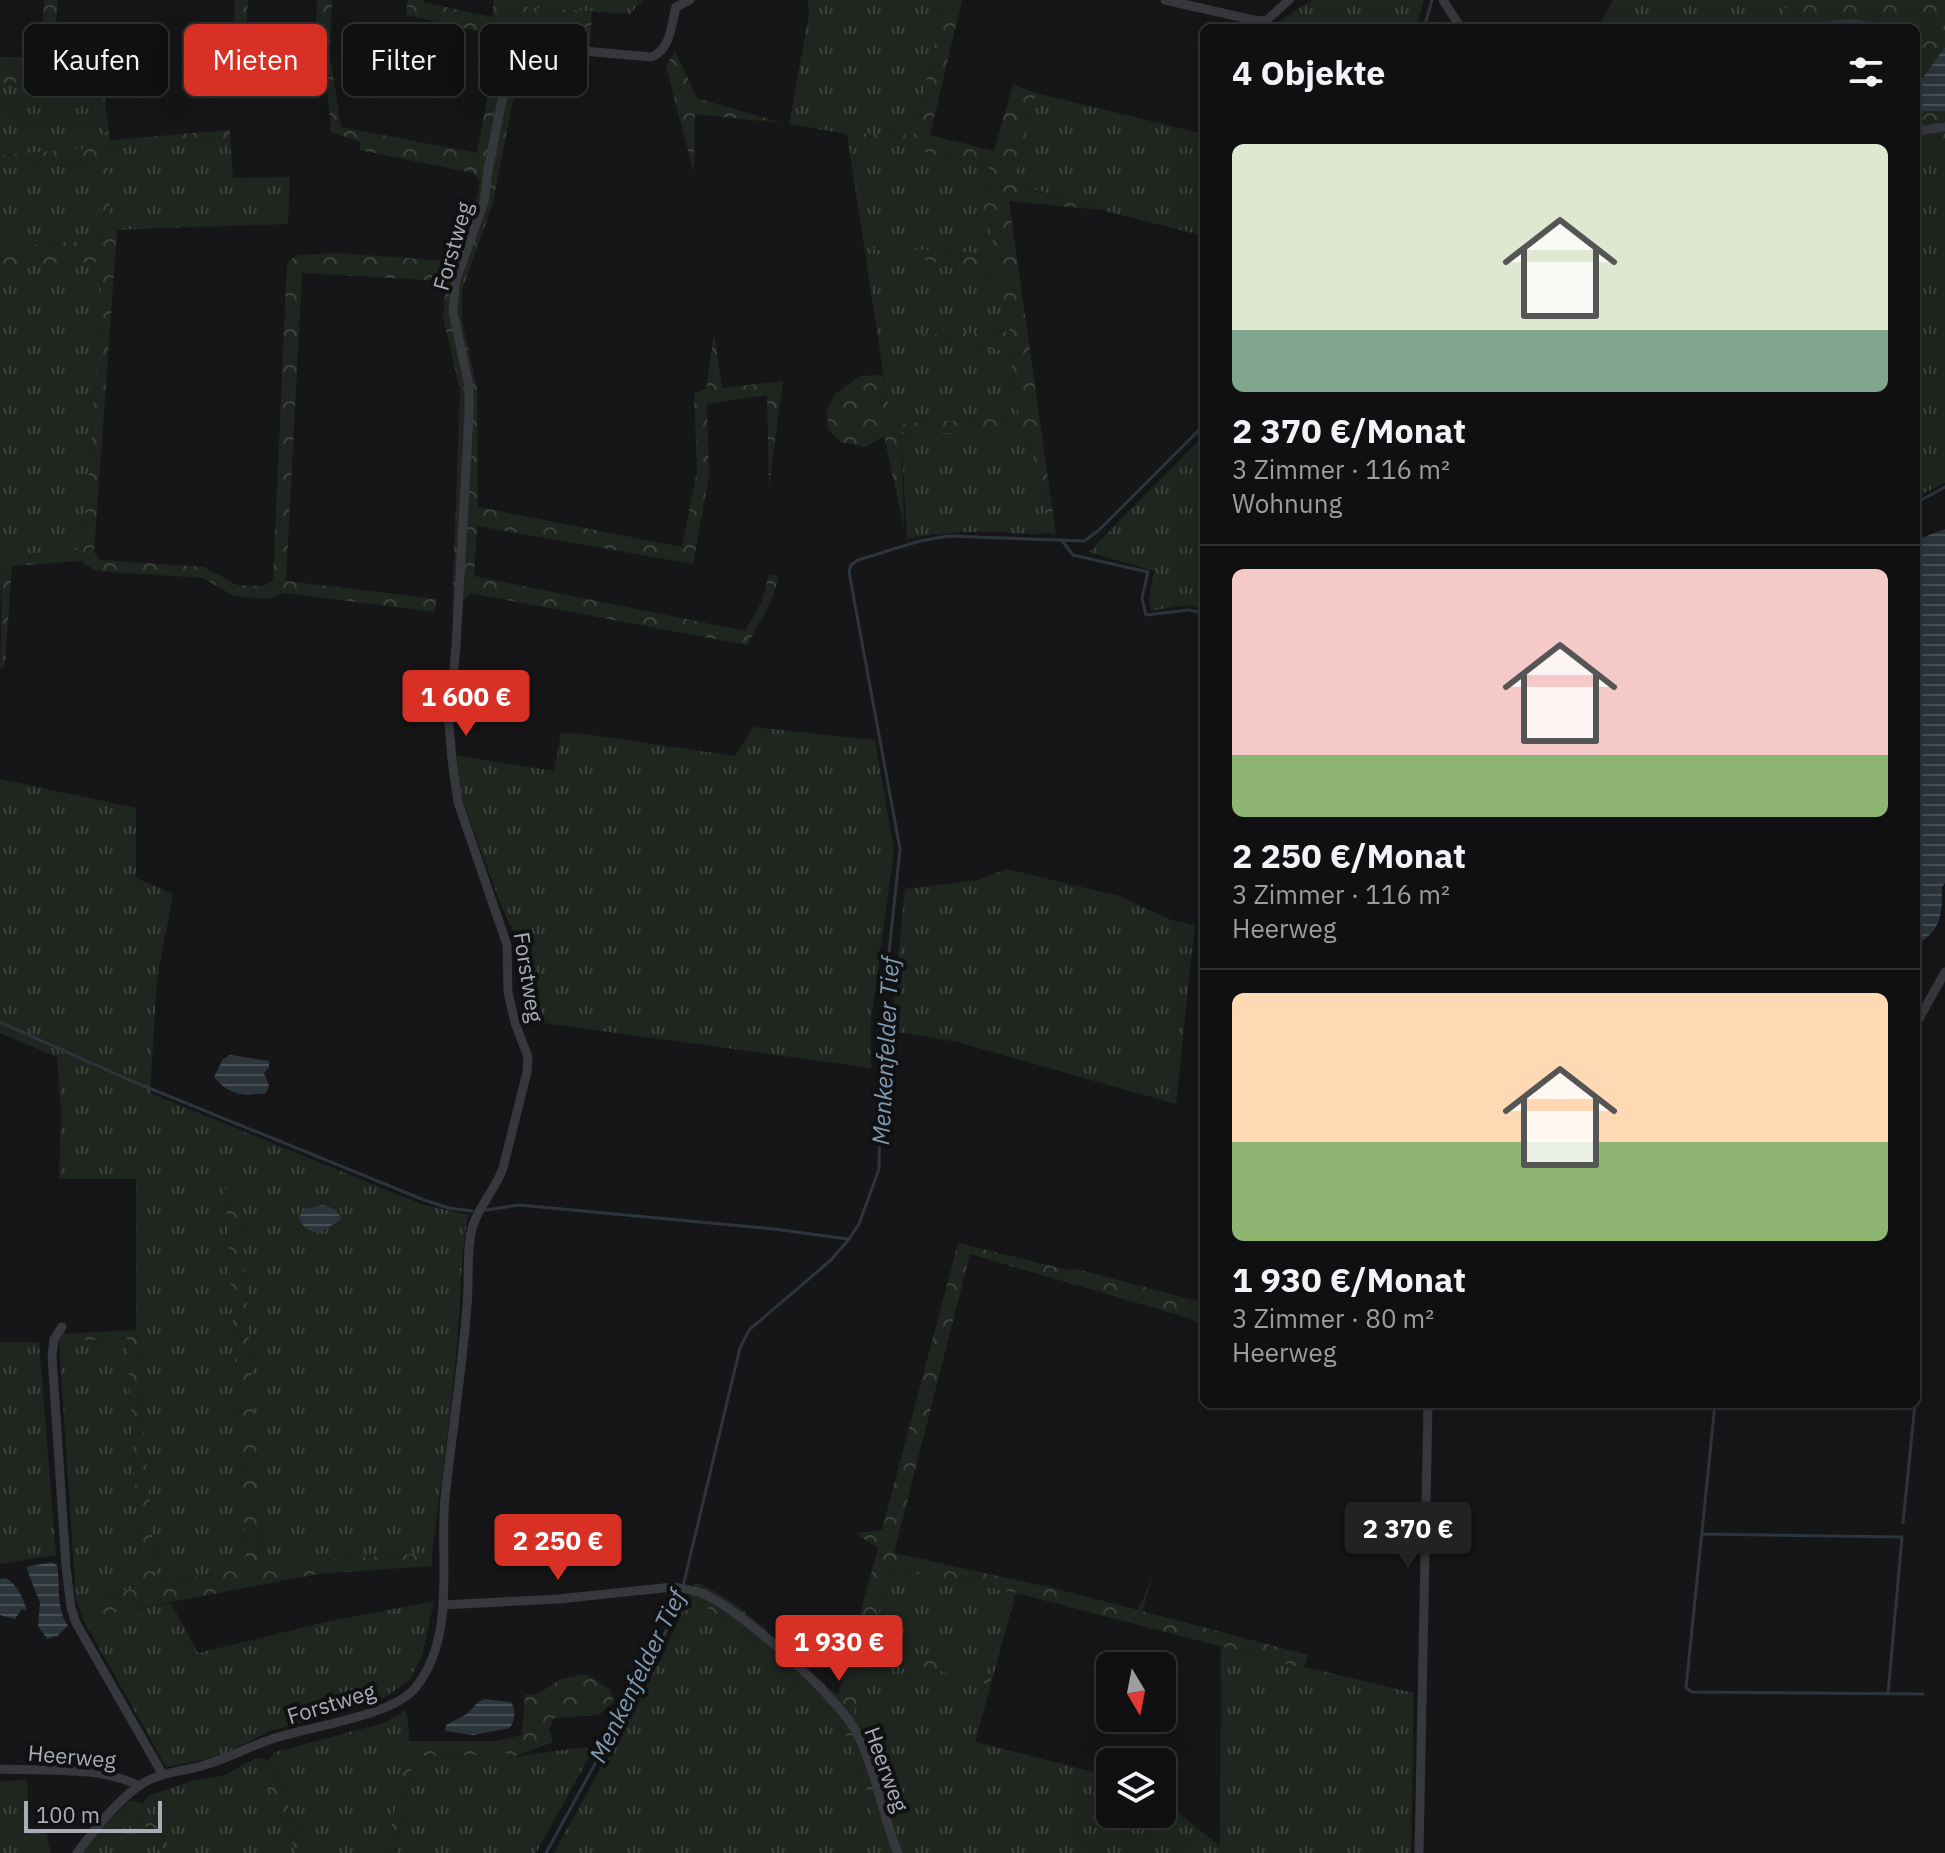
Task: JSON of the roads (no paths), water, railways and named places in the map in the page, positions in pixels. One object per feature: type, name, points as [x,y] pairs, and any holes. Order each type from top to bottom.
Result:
[{"type":"street","name":"Forstweg","points":[[77,1853],[97,1827],[139,1786],[163,1775],[217,1762],[268,1740],[359,1716],[396,1701],[415,1689],[435,1650],[443,1605],[445,1500],[465,1333],[470,1237],[480,1209],[498,1183],[503,1168],[528,1057],[515,1023],[508,992],[509,962],[503,927],[465,826],[452,760],[449,724],[469,415],[469,386],[453,312],[456,280],[484,202],[512,50],[537,47],[652,57],[661,52],[667,43],[676,7],[690,0]]},
{"type":"street","points":[[1165,0],[1258,21],[1267,20],[1289,0]]},
{"type":"street","points":[[1443,0],[1458,24]]},
{"type":"street","points":[[1920,130],[1945,127]]},
{"type":"street","points":[[1920,1017],[1945,972]]},
{"type":"street","points":[[62,1327],[54,1339],[52,1356],[71,1608],[76,1623],[163,1775]]},
{"type":"street","points":[[1419,1853],[1428,1408]]},
{"type":"street","name":"Heerweg","points":[[443,1605],[558,1599],[673,1587],[691,1589],[708,1596],[737,1615],[841,1708],[859,1736],[898,1853]]},
{"type":"street","name":"Heerweg","points":[[0,1769],[78,1772],[127,1779],[139,1786]]},
{"type":"waterway","name":"Menkenfelder Tief","points":[[1425,24],[1432,0]]},
{"type":"waterway","name":"Menkenfelder Tief","points":[[546,1853],[657,1651],[679,1603],[740,1348],[749,1330],[831,1260],[849,1239],[859,1224],[879,1169],[881,1028],[900,849],[849,572],[851,565],[858,560],[920,541],[948,536],[1084,541],[1098,531],[1200,429]]},
{"type":"waterway","points":[[1920,501],[1945,487]]},
{"type":"waterway","points":[[1063,542],[1073,555],[1148,572],[1142,598],[1146,615],[1188,610],[1200,612]]},
{"type":"waterway","points":[[0,1022],[127,1079],[424,1200],[472,1211]]},
{"type":"waterway","points":[[486,1210],[519,1205],[848,1239]]},
{"type":"waterway","points":[[1715,1408],[1686,1688],[1692,1692],[1923,1694]]},
{"type":"waterway","points":[[1903,1523],[1915,1408]]},
{"type":"waterway","points":[[1703,1534],[1902,1537],[1888,1694]]}]
